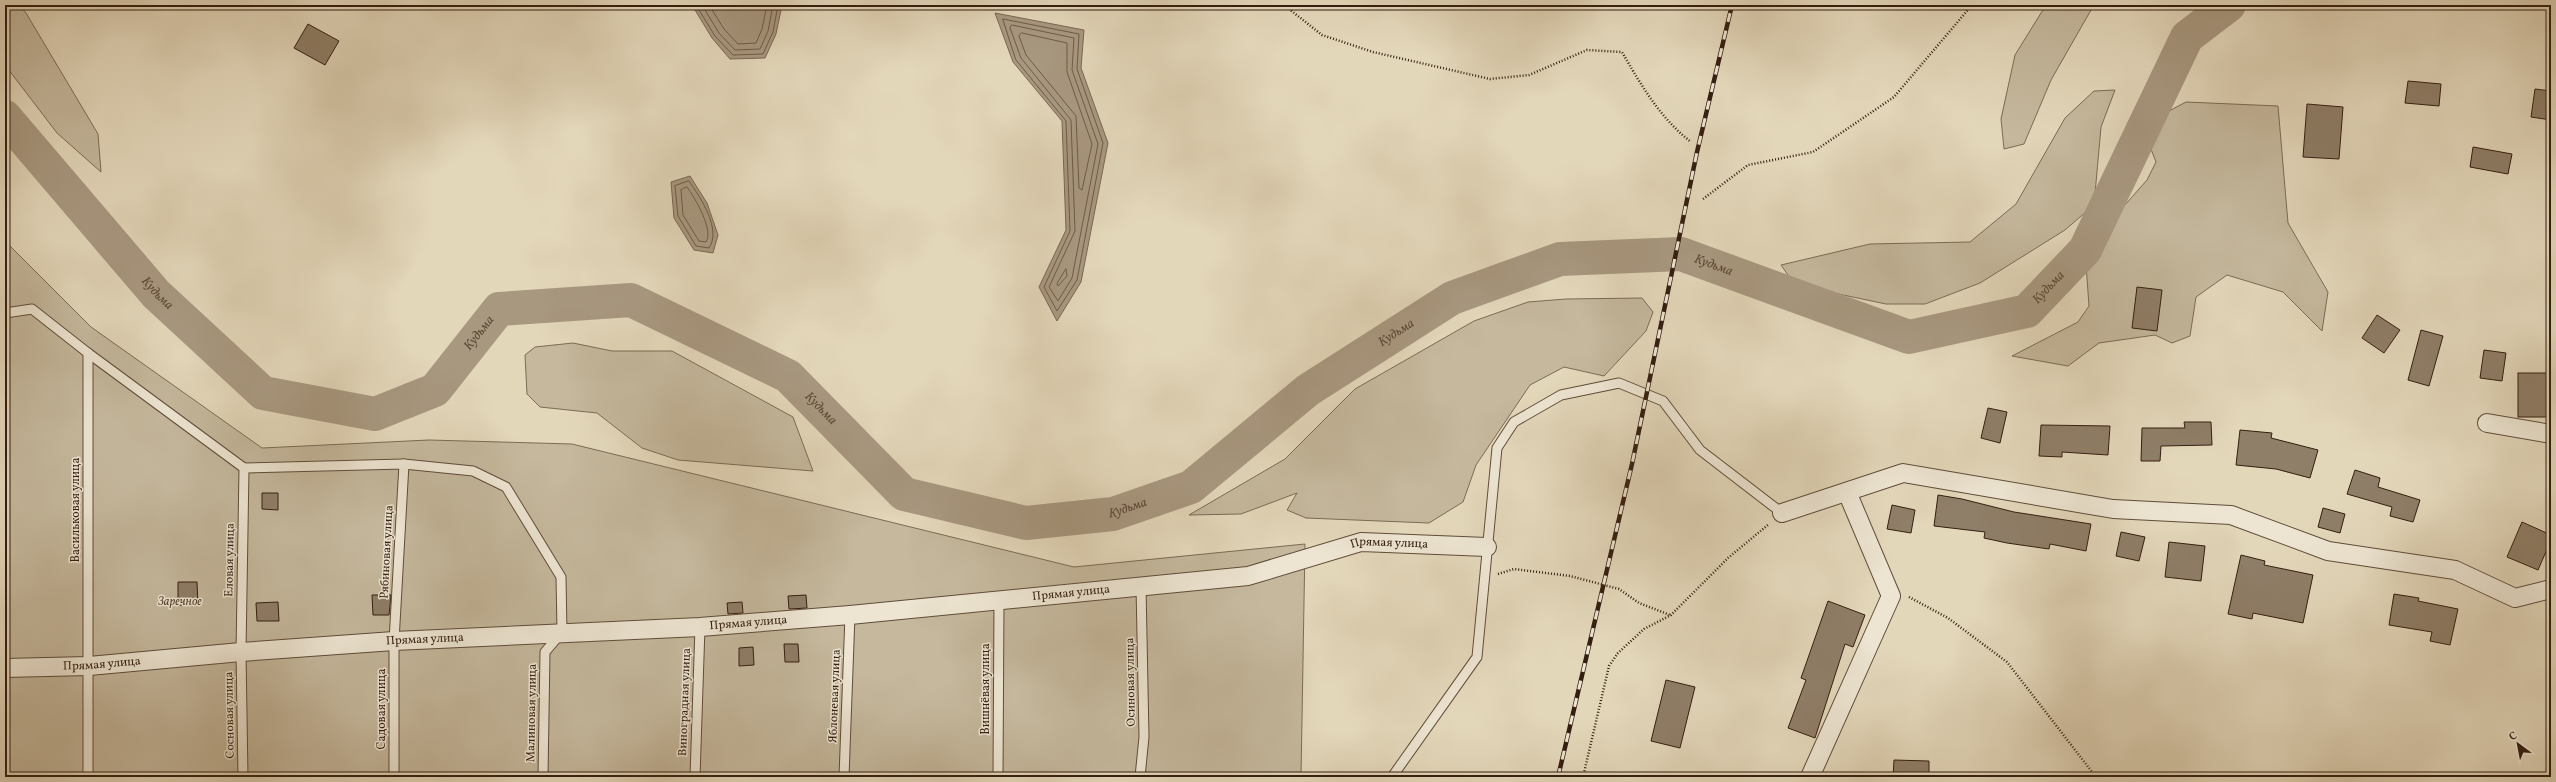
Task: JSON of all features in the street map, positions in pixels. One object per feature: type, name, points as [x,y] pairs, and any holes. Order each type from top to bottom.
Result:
[{"type":"street","points":[[2487,423],[2551,434]]},
{"type":"street","points":[[1782,513],[1903,473],[2113,509],[2230,515],[2328,551],[2454,570],[2515,598],[2551,589]]},
{"type":"street","points":[[1810,777],[1891,596],[1847,492]]},
{"type":"street","name":"Прямая улица","points":[[5,668],[89,666],[240,652],[394,641],[562,632],[700,627],[850,616],[1248,576],[1361,542],[1487,546]]},
{"type":"lane","points":[[5,313],[32,309],[88,354],[244,468],[404,464],[473,471],[506,487],[560,577],[562,632]]},
{"type":"lane","name":"Васильковая улица","points":[[88,354],[88,777]]},
{"type":"lane","points":[[1392,777],[1476,657],[1497,448],[1514,422],[1561,395],[1619,384],[1663,401],[1700,450],[1782,513]]},
{"type":"lane","name":"Рябиновая улица","points":[[394,641],[404,464]]},
{"type":"lane","name":"Еловая улица","points":[[240,652],[244,468]]},
{"type":"lane","name":"Осиновая улица","points":[[1140,777],[1144,737],[1141,586]]},
{"type":"lane","name":"Вишнёвая улица","points":[[998,600],[998,777]]},
{"type":"lane","name":"Яблоневая улица","points":[[844,777],[850,616]]},
{"type":"lane","name":"Виноградная улица","points":[[695,777],[700,627]]},
{"type":"lane","name":"Малиновая улица","points":[[543,777],[545,652],[562,632]]},
{"type":"lane","name":"Садовая улица","points":[[394,641],[394,777]]},
{"type":"lane","name":"Сосновая улица","points":[[240,652],[243,777]]},
{"type":"path","points":[[1284,5],[1322,35],[1373,52],[1490,79],[1529,75],[1587,50],[1622,52],[1647,95],[1673,129],[1691,142]]},
{"type":"path","points":[[1703,199],[1748,165],[1813,152],[1894,97],[1972,5]]},
{"type":"path","points":[[1583,777],[1609,666],[1618,653],[1644,628],[1671,615],[1728,558],[1782,513]]},
{"type":"path","points":[[1484,578],[1514,569],[1570,576],[1619,589],[1639,603],[1671,615]]},
{"type":"path","points":[[1891,596],[1905,595],[1948,618],[2007,662],[2096,777]]},
{"type":"green space","points":[[5,5],[19,5],[26,13],[98,134],[101,172],[57,133],[5,65]]},
{"type":"green space","points":[[2046,5],[2091,5],[2091,10],[2051,80],[2024,144],[2004,149],[2001,119],[2015,55]]},
{"type":"green space","points":[[2115,90],[2101,127],[2094,205],[2065,230],[1980,283],[1925,304],[1886,304],[1810,288],[1792,281],[1781,265],[1870,244],[1970,242],[2016,204],[2065,118],[2094,91]]},
{"type":"green space","points":[[2186,102],[2278,106],[2288,223],[2328,292],[2322,331],[2283,292],[2227,275],[2196,297],[2190,336],[2172,343],[2155,335],[2099,343],[2068,366],[2012,356],[2078,322],[2089,306],[2085,250],[2147,180],[2156,162],[2149,144],[2169,111]]},
{"type":"green space","name":"Заречное","points":[[5,241],[91,327],[262,448],[429,440],[572,444],[1074,567],[1305,544],[1301,777],[5,777]]},
{"type":"green space","points":[[1642,298],[1653,312],[1646,331],[1604,376],[1564,367],[1530,385],[1476,465],[1463,502],[1429,523],[1306,518],[1287,510],[1297,493],[1241,514],[1189,515],[1285,459],[1355,389],[1474,321],[1528,302],[1566,299]]},
{"type":"green space","points":[[573,343],[612,351],[672,351],[793,417],[813,471],[678,460],[642,448],[597,413],[540,407],[527,394],[525,355],[535,347]]},
{"type":"water","points":[[692,5],[782,5],[776,34],[765,58],[730,59],[712,38]]},
{"type":"water","points":[[995,13],[1084,30],[1081,68],[1108,143],[1081,282],[1057,321],[1039,287],[1066,230],[1062,121],[1013,62]]},
{"type":"water","points":[[690,176],[707,203],[718,235],[713,253],[694,250],[674,218],[671,182]]},
{"type":"building","points":[[308,24],[339,41],[325,65],[294,48]]},
{"type":"building","points":[[2408,81],[2441,84],[2439,106],[2405,103]]},
{"type":"building","points":[[2535,89],[2551,91],[2551,120],[2531,117]]},
{"type":"building","points":[[2307,104],[2343,107],[2339,159],[2303,157]]},
{"type":"building","points":[[2473,147],[2512,154],[2508,174],[2470,167]]},
{"type":"building","points":[[2137,287],[2162,290],[2157,331],[2132,328]]},
{"type":"building","points":[[2377,315],[2400,330],[2384,353],[2362,338]]},
{"type":"building","points":[[2421,330],[2443,336],[2429,386],[2408,380]]},
{"type":"building","points":[[2484,350],[2506,353],[2502,381],[2480,378]]},
{"type":"building","points":[[2518,373],[2551,373],[2551,417],[2518,417]]},
{"type":"building","points":[[1988,408],[2007,412],[2000,443],[1981,438]]},
{"type":"building","points":[[2184,422],[2211,422],[2212,445],[2161,446],[2160,461],[2141,461],[2142,428],[2185,428]]},
{"type":"building","points":[[2041,425],[2110,426],[2108,455],[2062,452],[2062,457],[2039,456]]},
{"type":"building","points":[[2240,430],[2272,433],[2271,438],[2318,450],[2310,478],[2276,469],[2236,465]]},
{"type":"building","points":[[2355,470],[2380,478],[2378,487],[2420,500],[2413,522],[2390,516],[2392,507],[2347,494]]},
{"type":"building","points":[[262,493],[278,493],[278,510],[262,509]]},
{"type":"building","points":[[1938,495],[1962,499],[2014,512],[2091,524],[2086,551],[2050,544],[2049,549],[2007,543],[1984,538],[1985,532],[1934,526]]},
{"type":"building","points":[[1892,505],[1915,510],[1911,533],[1887,529]]},
{"type":"building","points":[[2323,508],[2345,514],[2340,533],[2318,527]]},
{"type":"building","points":[[2522,522],[2551,535],[2551,540],[2538,570],[2507,557]]},
{"type":"building","points":[[2121,532],[2145,537],[2139,561],[2116,556]]},
{"type":"building","points":[[2169,542],[2205,546],[2201,581],[2165,577]]},
{"type":"building","points":[[2241,555],[2265,561],[2264,565],[2313,575],[2303,623],[2253,613],[2252,619],[2228,614]]},
{"type":"building","points":[[178,582],[197,582],[198,605],[178,605]]},
{"type":"building","points":[[2394,594],[2419,598],[2418,601],[2458,609],[2450,645],[2430,641],[2432,632],[2389,625]]},
{"type":"building","points":[[372,595],[391,595],[389,615],[373,615]]},
{"type":"building","points":[[806,595],[807,608],[789,609],[788,596]]},
{"type":"building","points":[[1828,601],[1865,615],[1853,647],[1845,644],[1815,738],[1788,728],[1806,680],[1801,678]]},
{"type":"building","points":[[278,602],[279,621],[257,621],[256,603]]},
{"type":"building","points":[[742,602],[743,613],[728,614],[727,603]]},
{"type":"building","points":[[784,644],[798,644],[799,662],[785,662]]},
{"type":"building","points":[[753,647],[754,665],[739,666],[739,648]]},
{"type":"building","points":[[1666,680],[1695,687],[1680,748],[1651,741]]},
{"type":"building","points":[[1894,760],[1929,761],[1929,777],[1893,777]]},
{"type":"waterway","name":"Кудьма","points":[[5,117],[156,294],[263,393],[375,414],[435,390],[499,309],[631,300],[788,376],[904,494],[1026,523],[1113,514],[1191,487],[1308,390],[1452,298],[1560,259],[1681,254],[1909,337],[2027,311],[2085,250],[2187,37],[2229,5]]},
{"type":"railway","points":[[1558,777],[1632,464],[1697,152],[1732,5]]}]
